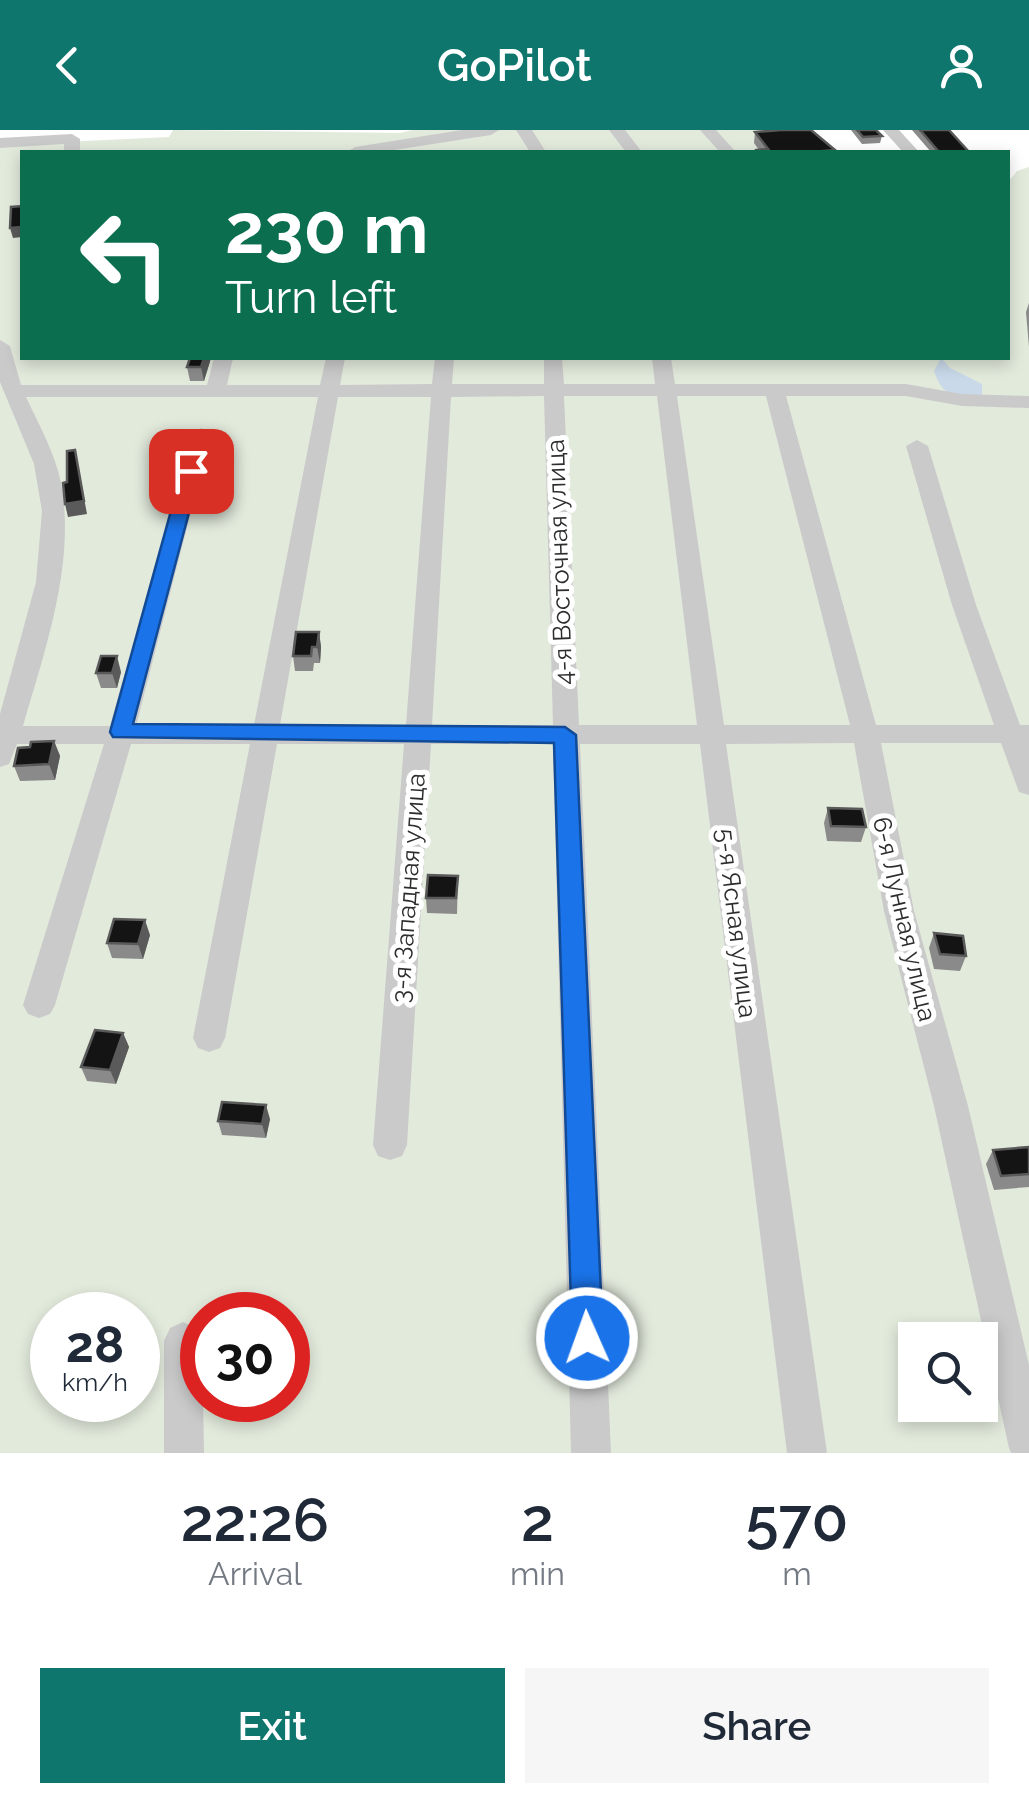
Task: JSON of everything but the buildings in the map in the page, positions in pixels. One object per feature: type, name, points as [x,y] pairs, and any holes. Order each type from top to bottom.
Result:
[{"type":"street","points":[[365,150],[491,130]]},
{"type":"street","points":[[616,130],[632,150]]},
{"type":"street","points":[[708,130],[726,150]]},
{"type":"street","points":[[891,130],[909,150]]},
{"type":"street","points":[[434,137],[442,150]]},
{"type":"street","points":[[0,143],[72,139],[72,150]]},
{"type":"street","points":[[0,346],[14,392],[38,437],[54,515],[37,622],[3,746],[120,732],[1020,734]]},
{"type":"street","points":[[215,391],[223,360]]},
{"type":"street","points":[[210,1038],[334,360]]},
{"type":"street","name":"3-я Западная улица","points":[[390,1145],[444,360]]},
{"type":"street","name":"4-я Восточная улица","points":[[552,360],[591,1453]]},
{"type":"street","name":"5-я Ясная улица","points":[[662,360],[807,1453]]},
{"type":"street","points":[[14,392],[906,390],[962,400],[1029,402]]},
{"type":"street","name":"6-я Лунная улица","points":[[775,392],[866,735],[898,911],[951,1106],[1029,1448]]},
{"type":"street","points":[[39,1006],[120,732],[201,434]]},
{"type":"street","points":[[917,446],[964,605],[1020,734],[1029,785]]},
{"type":"street","points":[[184,1422],[184,1453]]},
{"type":"shaded area","points":[[173,130],[400,133],[806,130],[826,150],[20,150],[20,360],[1010,360],[1010,180],[1017,171],[1029,167],[1029,1453],[0,1453],[0,145],[169,137]]},
{"type":"water","points":[[943,360],[950,368],[982,384],[982,397],[946,391],[934,371]]},
{"type":"route","points":[[191,471],[120,732],[565,735],[587,1338]]}]
